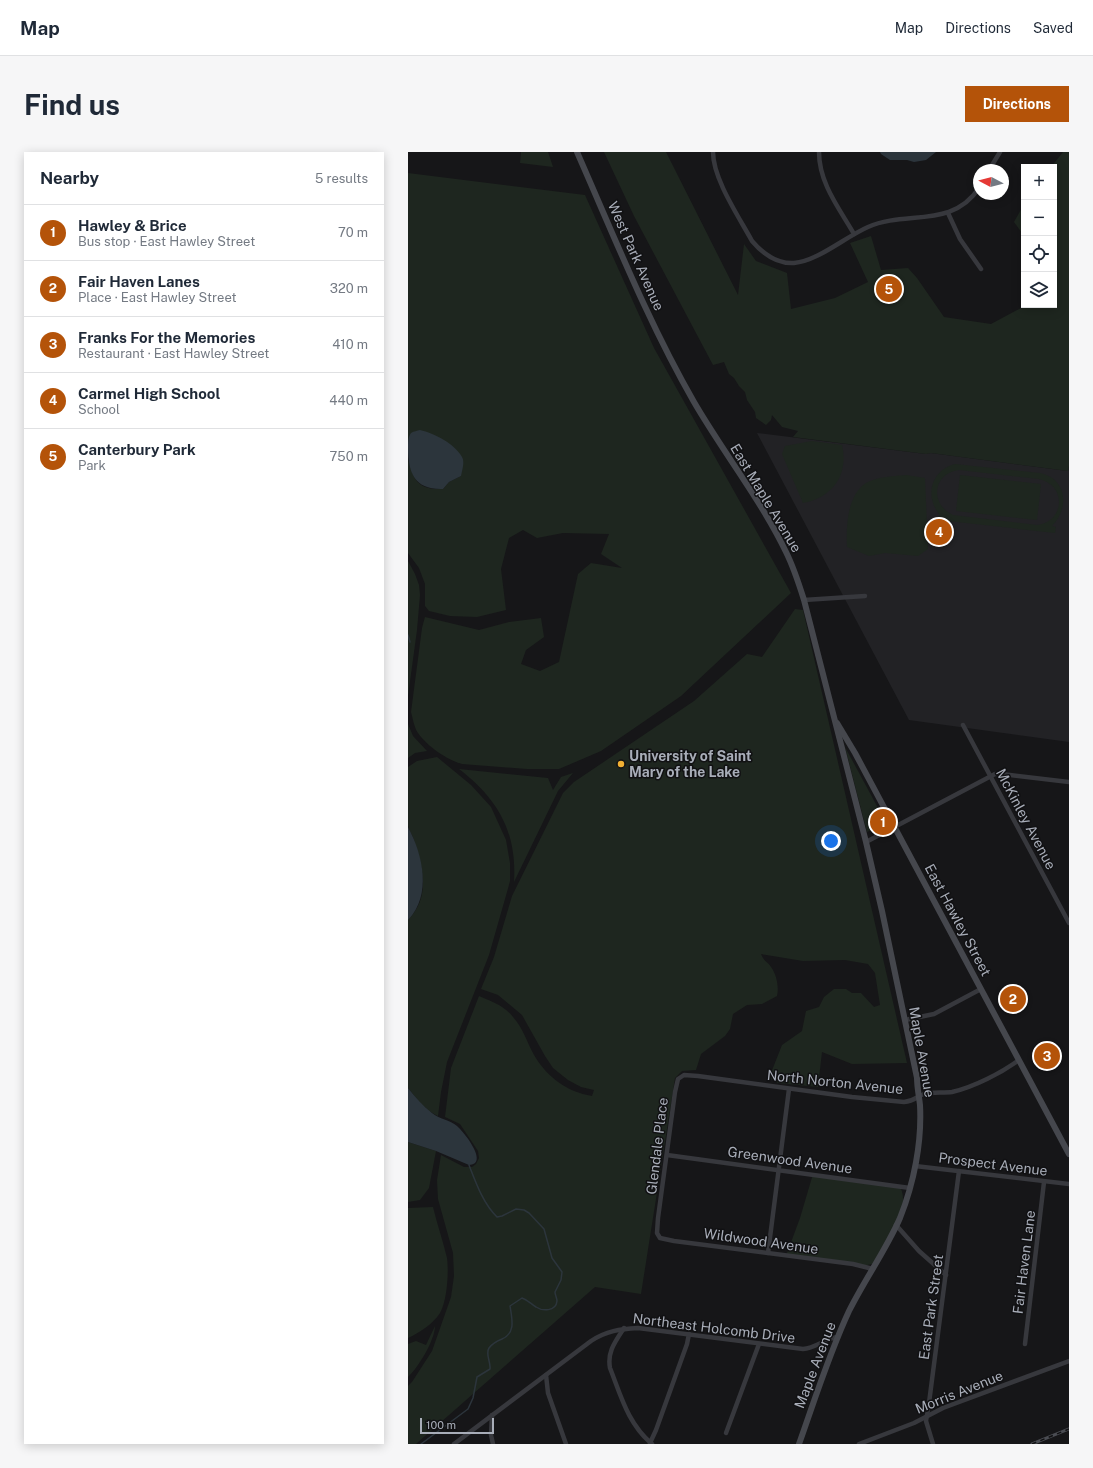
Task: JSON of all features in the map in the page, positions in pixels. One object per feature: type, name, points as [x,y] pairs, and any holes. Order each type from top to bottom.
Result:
[{"type":"main road","name":"West Park Avenue","points":[[577,152],[647,310],[675,368]]},
{"type":"main road","name":"East Maple Avenue","points":[[675,368],[695,403],[774,528],[786,552],[798,580],[804,600],[834,719]]},
{"type":"main road","name":"East Hawley Street","points":[[834,719],[855,753],[1069,1154]]},
{"type":"main road","name":"Maple Avenue","points":[[799,1444],[837,1338],[850,1310],[896,1225],[910,1188],[915,1166],[919,1134],[920,1105],[917,1078],[866,842],[834,719]]},
{"type":"street","points":[[713,152],[714,163],[719,177],[752,241],[760,250],[771,258],[787,262],[803,261],[813,257],[868,226],[882,222],[935,216],[948,213],[964,204],[973,196]]},
{"type":"street","points":[[819,152],[820,166],[824,181],[854,234]]},
{"type":"street","points":[[993,164],[1000,152]]},
{"type":"street","points":[[948,213],[960,239],[981,269]]},
{"type":"street","points":[[804,600],[865,596]]},
{"type":"street","name":"McKinley Avenue","points":[[963,725],[1068,920]]},
{"type":"street","points":[[866,842],[895,828],[990,776],[1002,774],[1069,782]]},
{"type":"street","points":[[905,1020],[934,1014],[981,989]]},
{"type":"street","name":"North Norton Avenue","points":[[687,1075],[789,1089],[893,1101],[912,1101],[924,1094],[944,1093],[964,1089],[1011,1066],[1019,1060]]},
{"type":"street","name":"Glendale Place","points":[[658,1225],[676,1082],[681,1076],[687,1075]]},
{"type":"street","points":[[768,1253],[789,1089]]},
{"type":"street","name":"Greenwood Avenue","points":[[667,1155],[910,1188]]},
{"type":"street","name":"Prospect Avenue","points":[[915,1166],[1069,1184]]},
{"type":"street","name":"East Park Street","points":[[933,1444],[926,1420],[959,1171]]},
{"type":"street","name":"Fair Haven Lane","points":[[1025,1344],[1044,1182]]},
{"type":"street","name":"Wildwood Avenue","points":[[658,1225],[658,1235],[664,1239],[853,1264],[873,1269]]},
{"type":"street","points":[[896,1225],[919,1251],[946,1275]]},
{"type":"street","points":[[624,1328],[612,1347],[609,1362],[610,1368],[631,1421],[643,1437],[651,1443],[687,1344],[689,1334]]},
{"type":"street","name":"Northeast Holcomb Drive","points":[[454,1444],[598,1337],[614,1330],[638,1328],[803,1349],[812,1347],[830,1338],[837,1338]]},
{"type":"street","points":[[726,1433],[759,1344]]},
{"type":"street","name":"Morris Avenue","points":[[859,1444],[1069,1361]]},
{"type":"street","points":[[546,1375],[548,1393],[566,1444]]},
{"type":"street","points":[[492,1415],[491,1435],[493,1444]]},
{"type":"shaded area","points":[[521,152],[548,152],[553,167],[520,163]]},
{"type":"shaded area","points":[[604,152],[666,152],[738,295],[744,244],[756,261],[787,273],[791,309],[835,298],[868,282],[850,243],[871,236],[881,270],[908,268],[917,278],[944,317],[991,324],[1021,308],[1057,308],[1057,164],[1053,164],[1063,152],[1069,152],[1068,471],[793,437],[798,431],[782,427],[772,415],[771,420],[766,425],[756,418],[755,412],[747,400],[745,392],[729,374],[724,362],[713,365],[634,216]]},
{"type":"shaded area","points":[[880,152],[936,152],[926,160],[914,162],[907,160],[890,160]]},
{"type":"shaded area","points":[[408,173],[585,195],[654,348],[791,593],[681,696],[601,751],[559,769],[527,769],[462,764],[456,762],[444,756],[427,743],[418,733],[413,720],[411,712],[422,628],[425,617],[479,630],[509,622],[541,618],[544,637],[526,650],[521,664],[540,671],[559,662],[578,574],[591,563],[622,568],[601,554],[609,534],[563,533],[537,538],[523,530],[509,538],[501,569],[506,610],[477,617],[450,616],[429,611],[425,606],[425,584],[419,568],[408,553],[408,459],[412,473],[418,483],[428,488],[443,489],[449,482],[461,476],[408,442]]},
{"type":"shaded area","points":[[1021,209],[1021,232],[1014,222]]},
{"type":"shaded area","points":[[420,430],[438,436],[459,452],[463,459],[461,476],[449,482],[443,489],[426,487],[415,478],[412,472],[408,457],[409,438],[411,433]]},
{"type":"shaded area","points":[[757,433],[926,454],[931,453],[1068,471],[1069,466],[1069,742],[909,720]]},
{"type":"shaded area","points":[[812,441],[842,445],[844,456],[843,466],[836,483],[830,490],[822,496],[803,503],[782,454],[785,446]]},
{"type":"shaded area","points":[[955,464],[1040,473],[1049,476],[1056,481],[1061,488],[1063,495],[1061,511],[1058,519],[1052,526],[1056,527],[1055,533],[939,520],[939,514],[934,507],[931,491],[936,477],[947,467]],"holes":[[[959,470],[1039,479],[1048,483],[1054,488],[1058,495],[1059,503],[1057,511],[1053,517],[1046,522],[1037,525],[953,515],[945,510],[937,497],[939,483],[950,472]]]},
{"type":"shaded area","points":[[906,475],[925,478],[928,549],[918,556],[885,553],[869,556],[847,547],[848,515],[850,506],[857,492],[862,486],[871,481]]},
{"type":"shaded area","points":[[960,475],[1041,484],[1037,520],[956,511]]},
{"type":"shaded area","points":[[408,561],[419,585],[420,595],[408,696]]},
{"type":"shaded area","points":[[795,609],[803,610],[907,1063],[852,1064],[822,1052],[818,1087],[778,1083],[769,1078],[782,1045],[802,1031],[806,1011],[819,1007],[824,997],[834,989],[846,989],[852,993],[861,993],[874,1007],[880,1005],[875,973],[868,964],[845,960],[803,961],[761,954],[775,974],[778,985],[777,996],[762,1004],[747,1005],[733,1014],[730,1029],[725,1036],[701,1054],[696,1070],[682,1071],[675,1078],[641,1294],[595,1287],[416,1444],[408,1444],[408,1386],[432,1351],[451,1297],[454,1276],[453,1253],[438,1199],[437,1180],[441,1155],[464,1167],[472,1167],[476,1164],[479,1158],[478,1151],[460,1124],[445,1117],[451,1068],[479,996],[498,1004],[510,1013],[520,1026],[539,1063],[551,1077],[566,1087],[583,1094],[592,1096],[594,1090],[581,1087],[568,1080],[553,1068],[522,1015],[498,995],[481,989],[494,957],[512,896],[563,793],[574,782],[694,701],[747,654],[762,657]]},
{"type":"shaded area","points":[[408,724],[413,736],[427,751],[415,753],[408,758]]},
{"type":"shaded area","points":[[845,747],[884,819],[881,821],[883,824],[867,832]]},
{"type":"shaded area","points":[[437,757],[471,785],[491,807],[506,840],[510,863],[510,881],[489,955],[447,1062],[438,1116],[425,1108],[408,1088],[408,920],[420,902],[423,882],[420,861],[408,826],[408,767],[417,761]]},
{"type":"shaded area","points":[[459,769],[548,778],[553,790],[561,777],[573,773],[558,791],[514,882],[512,847],[502,818],[484,792],[473,780]]},
{"type":"shaded area","points":[[408,827],[418,850],[421,862],[423,887],[416,910],[408,920]]},
{"type":"shaded area","points":[[408,1088],[432,1113],[454,1124],[460,1129],[474,1150],[477,1160],[475,1163],[469,1165],[436,1151],[408,1142]]},
{"type":"shaded area","points":[[408,1142],[436,1151],[429,1188],[420,1200],[408,1202]]},
{"type":"shaded area","points":[[813,1174],[900,1187],[903,1196],[903,1205],[900,1215],[891,1236],[876,1263],[863,1266],[786,1256],[800,1218]]},
{"type":"shaded area","points":[[433,1207],[447,1258],[448,1278],[446,1294],[440,1313],[434,1321],[417,1334],[408,1338],[408,1208]]},
{"type":"shaded area","points":[[435,1326],[429,1346],[408,1377],[408,1344],[416,1341],[426,1345]]},
{"type":"waterway","points":[[408,635],[410,642]]},
{"type":"waterway","points":[[421,1444],[468,1409],[473,1398],[477,1377],[490,1369],[488,1353],[489,1348],[506,1336],[511,1329],[512,1321],[510,1306],[522,1298],[539,1308],[545,1310],[551,1309],[556,1305],[557,1300],[555,1292],[561,1280],[562,1272],[552,1258],[544,1229],[529,1213],[524,1210],[516,1209],[497,1217],[484,1199],[469,1165]]},
{"type":"railway","points":[[1032,1444],[1069,1429]]},
{"type":"place","name":"Canterbury Park","points":[[889,289]]},
{"type":"place","name":"Carmel High School","points":[[939,532]]},
{"type":"place","name":"University of Saint Mary of the Lake","points":[[621,764]]},
{"type":"place","name":"Hawley & Brice","points":[[883,822]]},
{"type":"place","name":"Fair Haven Lanes","points":[[1013,999]]},
{"type":"place","name":"Franks For the Memories","points":[[1047,1056]]}]
